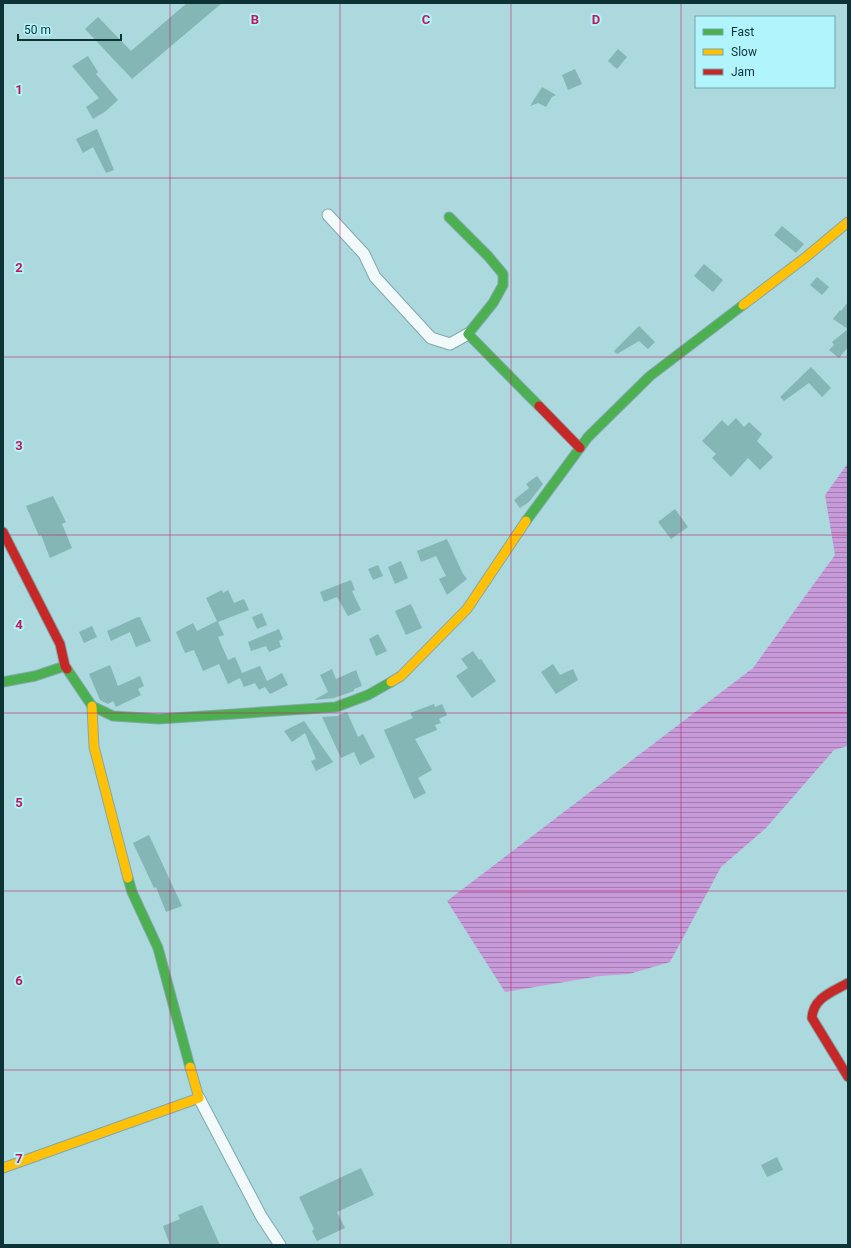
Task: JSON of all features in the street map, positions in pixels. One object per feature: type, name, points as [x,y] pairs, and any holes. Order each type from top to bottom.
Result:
[{"type":"street","points":[[328,215],[364,254],[375,277],[431,338],[450,344],[468,334],[493,303],[503,285],[503,274],[488,256],[449,217]]},
{"type":"street","points":[[3,532],[60,644],[65,666],[92,706],[113,716],[159,719],[336,707],[368,695],[401,676],[467,609],[520,530],[588,436],[650,376],[806,257],[848,222]]},
{"type":"street","points":[[468,334],[580,448]]},
{"type":"street","points":[[3,682],[35,676],[65,666]]},
{"type":"street","points":[[92,706],[94,747],[111,816],[132,892],[158,948],[199,1098],[261,1216],[280,1245]]},
{"type":"street","points":[[848,984],[817,1000],[811,1010],[812,1018],[848,1077]]},
{"type":"street","points":[[3,1168],[199,1098]]},
{"type":"shaded area","points":[[848,463],[848,746],[834,750],[766,828],[721,867],[670,962],[629,974],[600,976],[505,992],[447,901],[753,668],[835,555],[825,495]]},
{"type":"building","points":[[187,3],[222,3],[132,79],[85,29],[98,17],[131,51]]},
{"type":"building","points":[[618,49],[627,57],[617,69],[608,61]]},
{"type":"building","points":[[88,56],[98,72],[96,74],[118,100],[106,111],[93,119],[86,107],[99,98],[72,66]]},
{"type":"building","points":[[575,69],[582,84],[568,90],[562,75]]},
{"type":"building","points":[[542,87],[556,95],[552,97],[546,107],[538,103],[530,106]]},
{"type":"building","points":[[97,129],[114,170],[106,173],[93,147],[83,153],[76,139]]},
{"type":"building","points":[[782,226],[804,244],[796,253],[774,235]]},
{"type":"building","points":[[704,264],[723,280],[713,292],[694,276]]},
{"type":"building","points":[[817,277],[829,287],[822,295],[810,285]]},
{"type":"building","points":[[848,302],[848,329],[833,319]]},
{"type":"building","points":[[639,326],[655,342],[648,349],[639,341],[617,354],[614,351]]},
{"type":"building","points":[[848,329],[848,347],[839,358],[829,350],[834,345],[832,342]]},
{"type":"building","points":[[811,367],[831,388],[822,397],[809,383],[784,401],[780,397]]},
{"type":"building","points":[[736,418],[744,427],[749,422],[762,434],[757,441],[773,457],[760,470],[748,458],[731,477],[712,458],[716,454],[702,441],[722,420],[728,426]]},
{"type":"building","points":[[537,476],[543,484],[529,502],[520,508],[514,500],[529,488],[526,484]]},
{"type":"building","points":[[53,496],[66,522],[62,524],[72,548],[50,558],[41,535],[39,536],[26,506]]},
{"type":"building","points":[[675,509],[688,527],[671,539],[658,522]]},
{"type":"building","points":[[447,539],[463,574],[467,579],[447,595],[439,579],[446,576],[436,556],[421,562],[417,551]]},
{"type":"building","points":[[401,561],[408,578],[395,584],[388,567]]},
{"type":"building","points":[[378,565],[383,576],[373,580],[368,569]]},
{"type":"building","points":[[351,580],[355,590],[352,591],[361,610],[348,616],[337,597],[324,602],[320,592]]},
{"type":"building","points":[[222,590],[223,593],[228,590],[234,603],[244,599],[249,610],[218,622],[224,635],[218,637],[228,660],[235,657],[242,673],[260,666],[267,681],[282,673],[288,685],[270,694],[265,687],[259,690],[255,683],[244,687],[240,678],[228,684],[219,664],[203,671],[194,650],[185,653],[176,632],[193,623],[197,631],[217,621],[206,598]]},
{"type":"building","points":[[411,604],[422,628],[406,635],[395,611]]},
{"type":"building","points":[[262,613],[267,625],[257,629],[252,617]]},
{"type":"building","points":[[140,617],[151,641],[136,647],[130,632],[111,641],[107,631]]},
{"type":"building","points":[[92,626],[97,637],[84,643],[79,632]]},
{"type":"building","points":[[279,629],[283,639],[279,641],[281,647],[269,652],[266,646],[251,651],[248,642]]},
{"type":"building","points":[[378,634],[387,651],[376,656],[369,639]]},
{"type":"building","points":[[473,651],[479,660],[481,659],[496,681],[472,698],[456,676],[468,668],[461,659]]},
{"type":"building","points":[[553,664],[560,675],[573,669],[578,680],[556,694],[541,672]]},
{"type":"building","points":[[110,665],[118,686],[140,676],[144,686],[138,689],[141,695],[116,707],[113,701],[108,704],[100,700],[89,674]]},
{"type":"building","points":[[332,669],[336,679],[356,670],[362,686],[354,689],[354,691],[334,698],[314,700],[328,692],[320,675]]},
{"type":"building","points":[[434,704],[435,707],[442,704],[447,715],[439,719],[441,723],[435,725],[437,730],[415,739],[432,770],[418,778],[426,793],[414,799],[384,730],[413,718],[410,713]]},
{"type":"building","points":[[347,712],[358,737],[363,734],[375,757],[360,765],[354,752],[341,758],[322,717],[337,716]]},
{"type":"building","points":[[304,721],[333,762],[316,771],[311,761],[316,759],[305,733],[292,742],[284,731]]},
{"type":"building","points":[[149,835],[182,906],[166,912],[156,887],[154,888],[133,843]]},
{"type":"building","points":[[777,1157],[783,1170],[767,1177],[761,1165]]},
{"type":"building","points":[[361,1168],[374,1195],[337,1212],[345,1228],[317,1241],[312,1231],[314,1229],[299,1197]]},
{"type":"building","points":[[202,1205],[220,1245],[170,1245],[163,1226],[180,1219],[178,1215]]},
{"type":"traffic: fast","points":[[449,217],[488,256],[503,274],[503,285],[493,303],[468,334],[539,406]]},
{"type":"traffic: fast","points":[[526,521],[588,437],[650,376],[743,305]]},
{"type":"traffic: fast","points":[[3,682],[35,676],[65,666]]},
{"type":"traffic: fast","points":[[67,669],[92,706],[113,716],[159,719],[336,707],[368,695],[391,682]]},
{"type":"traffic: fast","points":[[128,878],[132,892],[158,948],[190,1067]]},
{"type":"traffic: slow","points":[[743,305],[806,257],[848,222]]},
{"type":"traffic: slow","points":[[391,682],[401,676],[467,609],[526,521]]},
{"type":"traffic: slow","points":[[92,706],[94,747],[128,878]]},
{"type":"traffic: slow","points":[[3,1168],[199,1098],[190,1067]]},
{"type":"traffic: jam","points":[[539,406],[580,448]]},
{"type":"traffic: jam","points":[[3,532],[60,644],[67,669]]},
{"type":"traffic: jam","points":[[848,983],[824,996],[816,1005],[812,1018],[848,1077]]}]
